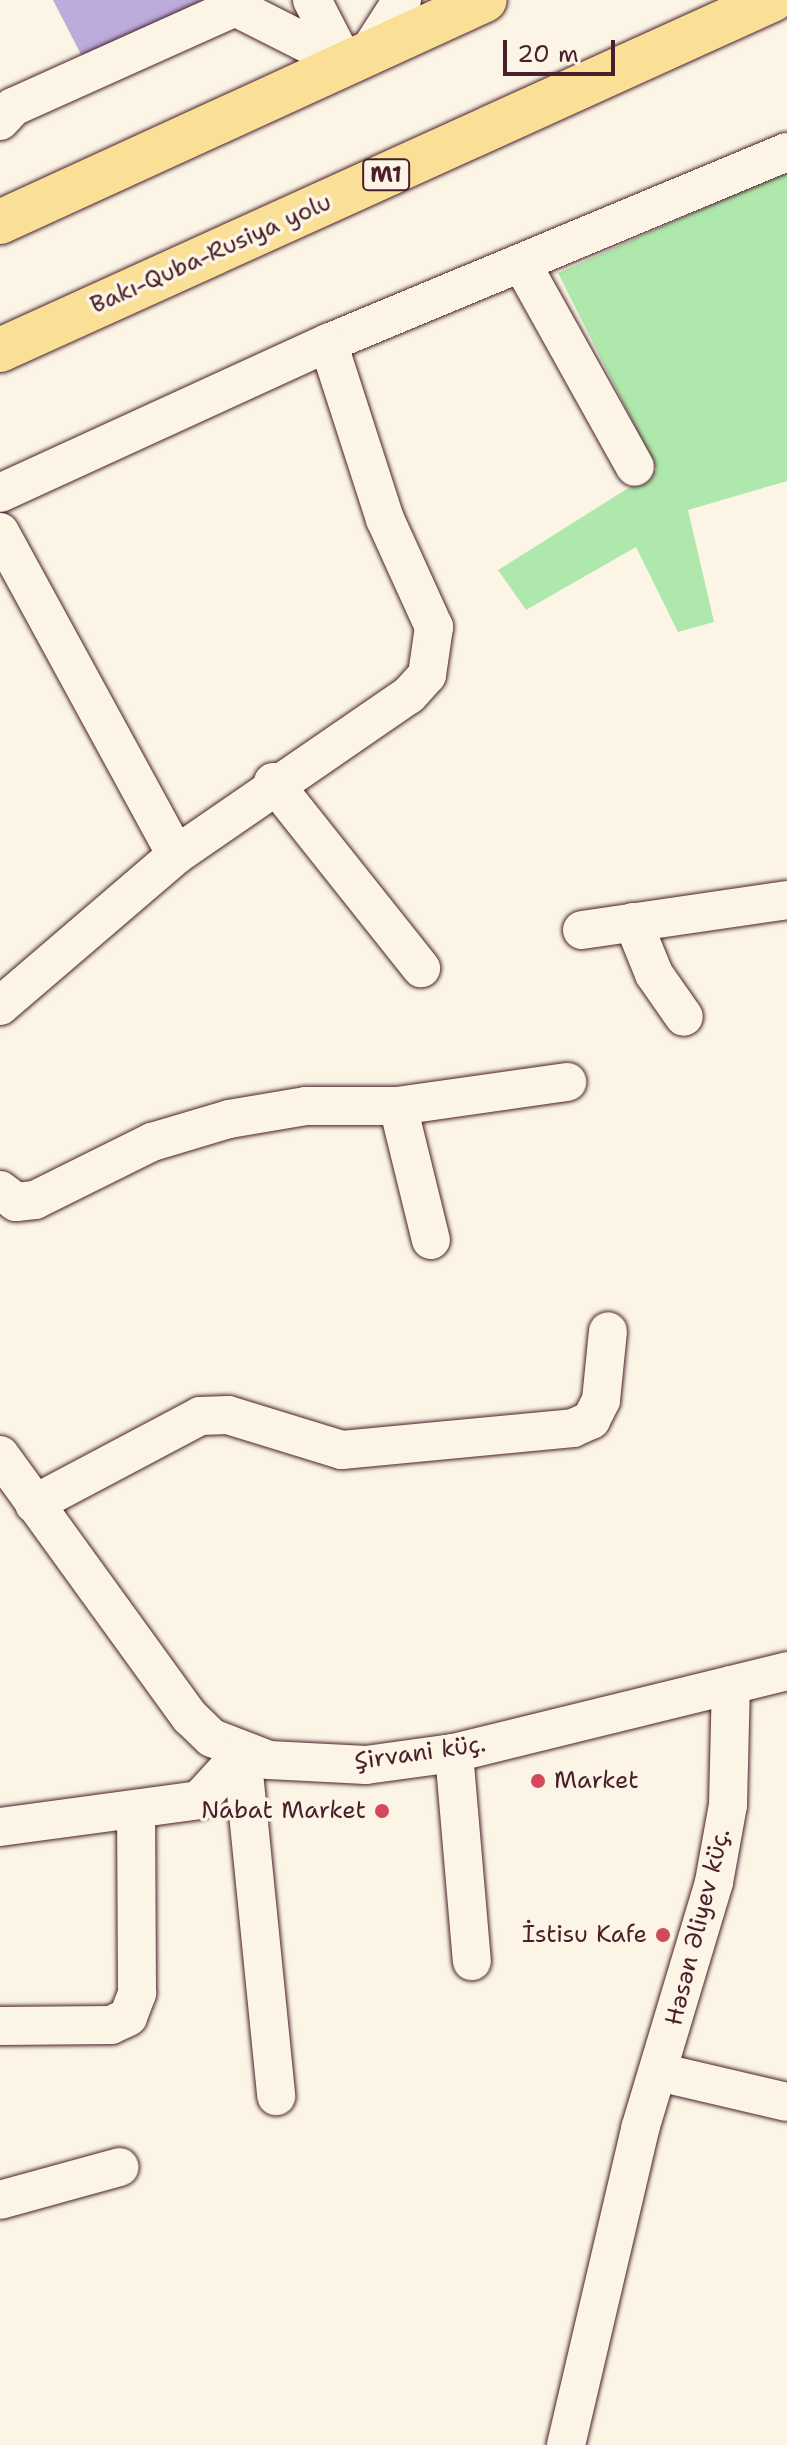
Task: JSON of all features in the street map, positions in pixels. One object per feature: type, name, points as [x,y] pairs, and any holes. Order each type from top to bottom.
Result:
[{"type":"highway","points":[[0,222],[485,0]]},
{"type":"highway","name":"Bakı-Quba-Rusiya yolu","points":[[0,350],[772,0]]},
{"type":"street","points":[[312,0],[356,58]]},
{"type":"street","points":[[356,58],[402,0]]},
{"type":"street","points":[[0,121],[13,107],[235,7],[356,58]]},
{"type":"street","points":[[0,493],[328,343],[787,152]]},
{"type":"street","points":[[522,264],[635,467]]},
{"type":"street","points":[[0,1006],[176,855],[273,782],[409,695],[436,653],[434,627],[385,519],[328,343]]},
{"type":"street","points":[[0,532],[176,855]]},
{"type":"street","points":[[273,782],[421,968]]},
{"type":"street","points":[[582,930],[787,900]]},
{"type":"street","points":[[633,922],[654,974],[684,1017]]},
{"type":"street","points":[[0,1190],[16,1202],[35,1200],[152,1142],[229,1119],[306,1106],[398,1106],[567,1082]]},
{"type":"street","points":[[398,1106],[431,1240]]},
{"type":"street","points":[[34,1504],[200,1416],[228,1415],[342,1450],[573,1428],[591,1420],[601,1400],[608,1331]]},
{"type":"street","name":"Şirvani küç.","points":[[0,1455],[190,1717],[242,1753],[366,1765],[454,1753],[787,1671]]},
{"type":"street","name":"Həsən Əliyev küç.","points":[[566,2445],[659,2072],[714,1882],[728,1805],[731,1685]]},
{"type":"street","points":[[0,1827],[199,1800],[242,1753]]},
{"type":"street","points":[[242,1753],[276,2096]]},
{"type":"street","points":[[454,1753],[472,1961]]},
{"type":"street","points":[[0,2026],[111,2025],[128,2017],[137,1993],[136,1810]]},
{"type":"street","points":[[659,2072],[787,2102]]},
{"type":"street","points":[[0,2200],[120,2167]]},
{"type":"green space","points":[[787,171],[787,481],[688,510],[714,622],[678,632],[636,547],[526,610],[498,570],[657,470],[558,273]]},
{"type":"building","points":[[53,0],[212,0],[87,66]]},
{"type":"place","name":"Market","points":[[538,1781]]},
{"type":"place","name":"Nabat Market","points":[[382,1811]]},
{"type":"place","name":"İstisu Kafe","points":[[663,1935]]}]
